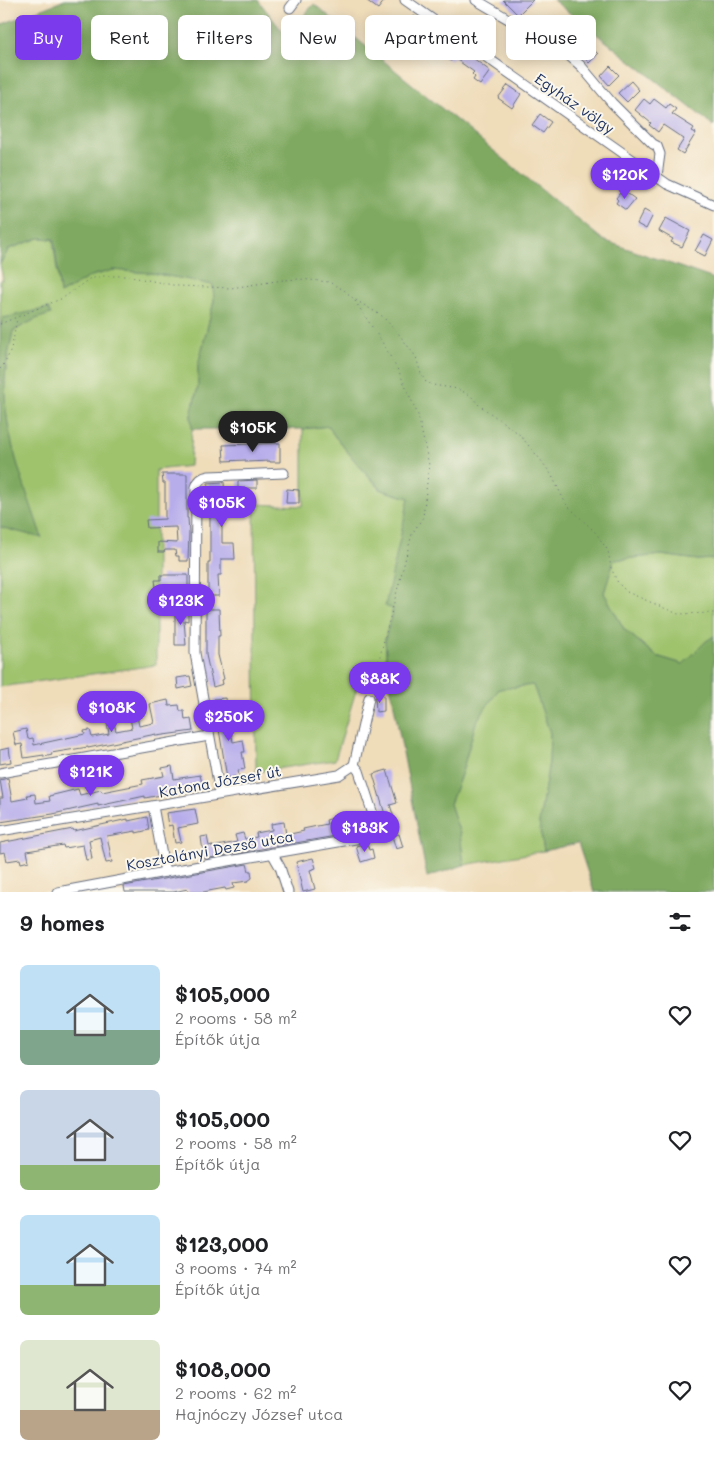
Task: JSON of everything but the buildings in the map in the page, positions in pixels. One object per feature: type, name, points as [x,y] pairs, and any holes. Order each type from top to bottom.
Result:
[{"type":"street","name":"Egyház völgy","points":[[405,0],[666,184],[714,206]]},
{"type":"street","name":"Egyház völgy","points":[[476,0],[566,53],[581,66],[612,103],[657,146],[660,154],[657,176]]},
{"type":"street","points":[[220,794],[195,653],[197,482],[209,476],[284,472]]},
{"type":"street","points":[[369,698],[354,765],[359,771],[378,830]]},
{"type":"street","points":[[0,772],[209,736]]},
{"type":"street","name":"Katona József út","points":[[0,831],[338,775],[354,765]]},
{"type":"street","points":[[153,806],[164,872]]},
{"type":"street","name":"Kosztolányi Dezső utca","points":[[58,892],[367,837]]},
{"type":"street","points":[[272,853],[280,867],[288,892]]},
{"type":"path","points":[[0,324],[63,298],[89,279],[103,276],[127,276],[178,286],[231,288],[283,280],[300,279],[329,282],[382,316],[416,357],[421,374],[426,382],[458,389],[471,396],[479,405],[518,433],[551,474],[566,504],[596,533],[608,551],[611,568],[618,584],[626,592],[678,614],[714,613]]},
{"type":"path","points":[[354,299],[400,374],[418,415],[429,465],[423,517],[412,534],[369,698]]},
{"type":"path","points":[[0,369],[6,362],[12,346],[17,318]]},
{"type":"green space","points":[[65,0],[258,0],[270,15],[178,15],[178,60],[271,60],[271,17],[281,30],[281,60],[355,60],[355,37],[365,46],[365,60],[383,60],[603,240],[714,279],[714,559],[698,560],[661,555],[614,560],[604,593],[624,629],[656,656],[683,664],[705,642],[714,636],[714,892],[594,892],[578,843],[544,851],[539,823],[549,762],[550,733],[533,685],[499,689],[476,722],[462,772],[450,804],[460,834],[464,865],[427,877],[387,669],[385,639],[393,609],[385,606],[409,498],[382,490],[356,462],[333,434],[329,426],[303,429],[192,429],[191,415],[198,386],[198,365],[214,301],[213,285],[151,273],[113,270],[91,276],[60,294],[54,239],[39,238],[9,249],[0,264],[0,25],[15,19],[15,60],[81,60],[81,15],[26,15]]},
{"type":"green space","points":[[553,0],[714,0],[714,126],[596,34],[596,15],[572,15]]},
{"type":"green space","points":[[314,4],[327,15],[304,15]]},
{"type":"green space","points":[[39,238],[53,239],[60,294],[91,276],[113,270],[151,273],[213,285],[214,301],[198,365],[198,386],[191,415],[190,466],[156,470],[156,665],[0,687],[0,527],[41,537],[15,458],[5,398],[6,366],[13,331],[51,313],[3,318],[0,328],[0,281],[3,279],[0,264],[9,249]]},
{"type":"green space","points":[[48,308],[51,314],[36,319],[13,331],[5,377],[5,398],[11,439],[42,538],[0,527],[0,328],[3,318]]},
{"type":"green space","points":[[329,426],[333,434],[381,490],[409,498],[386,606],[393,609],[385,639],[387,669],[361,674],[335,760],[256,772],[254,504],[303,506],[303,429]]},
{"type":"green space","points":[[661,555],[698,560],[714,559],[714,636],[705,642],[683,664],[656,656],[624,629],[604,593],[614,560]]},
{"type":"green space","points":[[533,685],[550,733],[549,762],[539,823],[544,851],[464,865],[460,834],[450,804],[462,772],[476,722],[498,689]]}]
